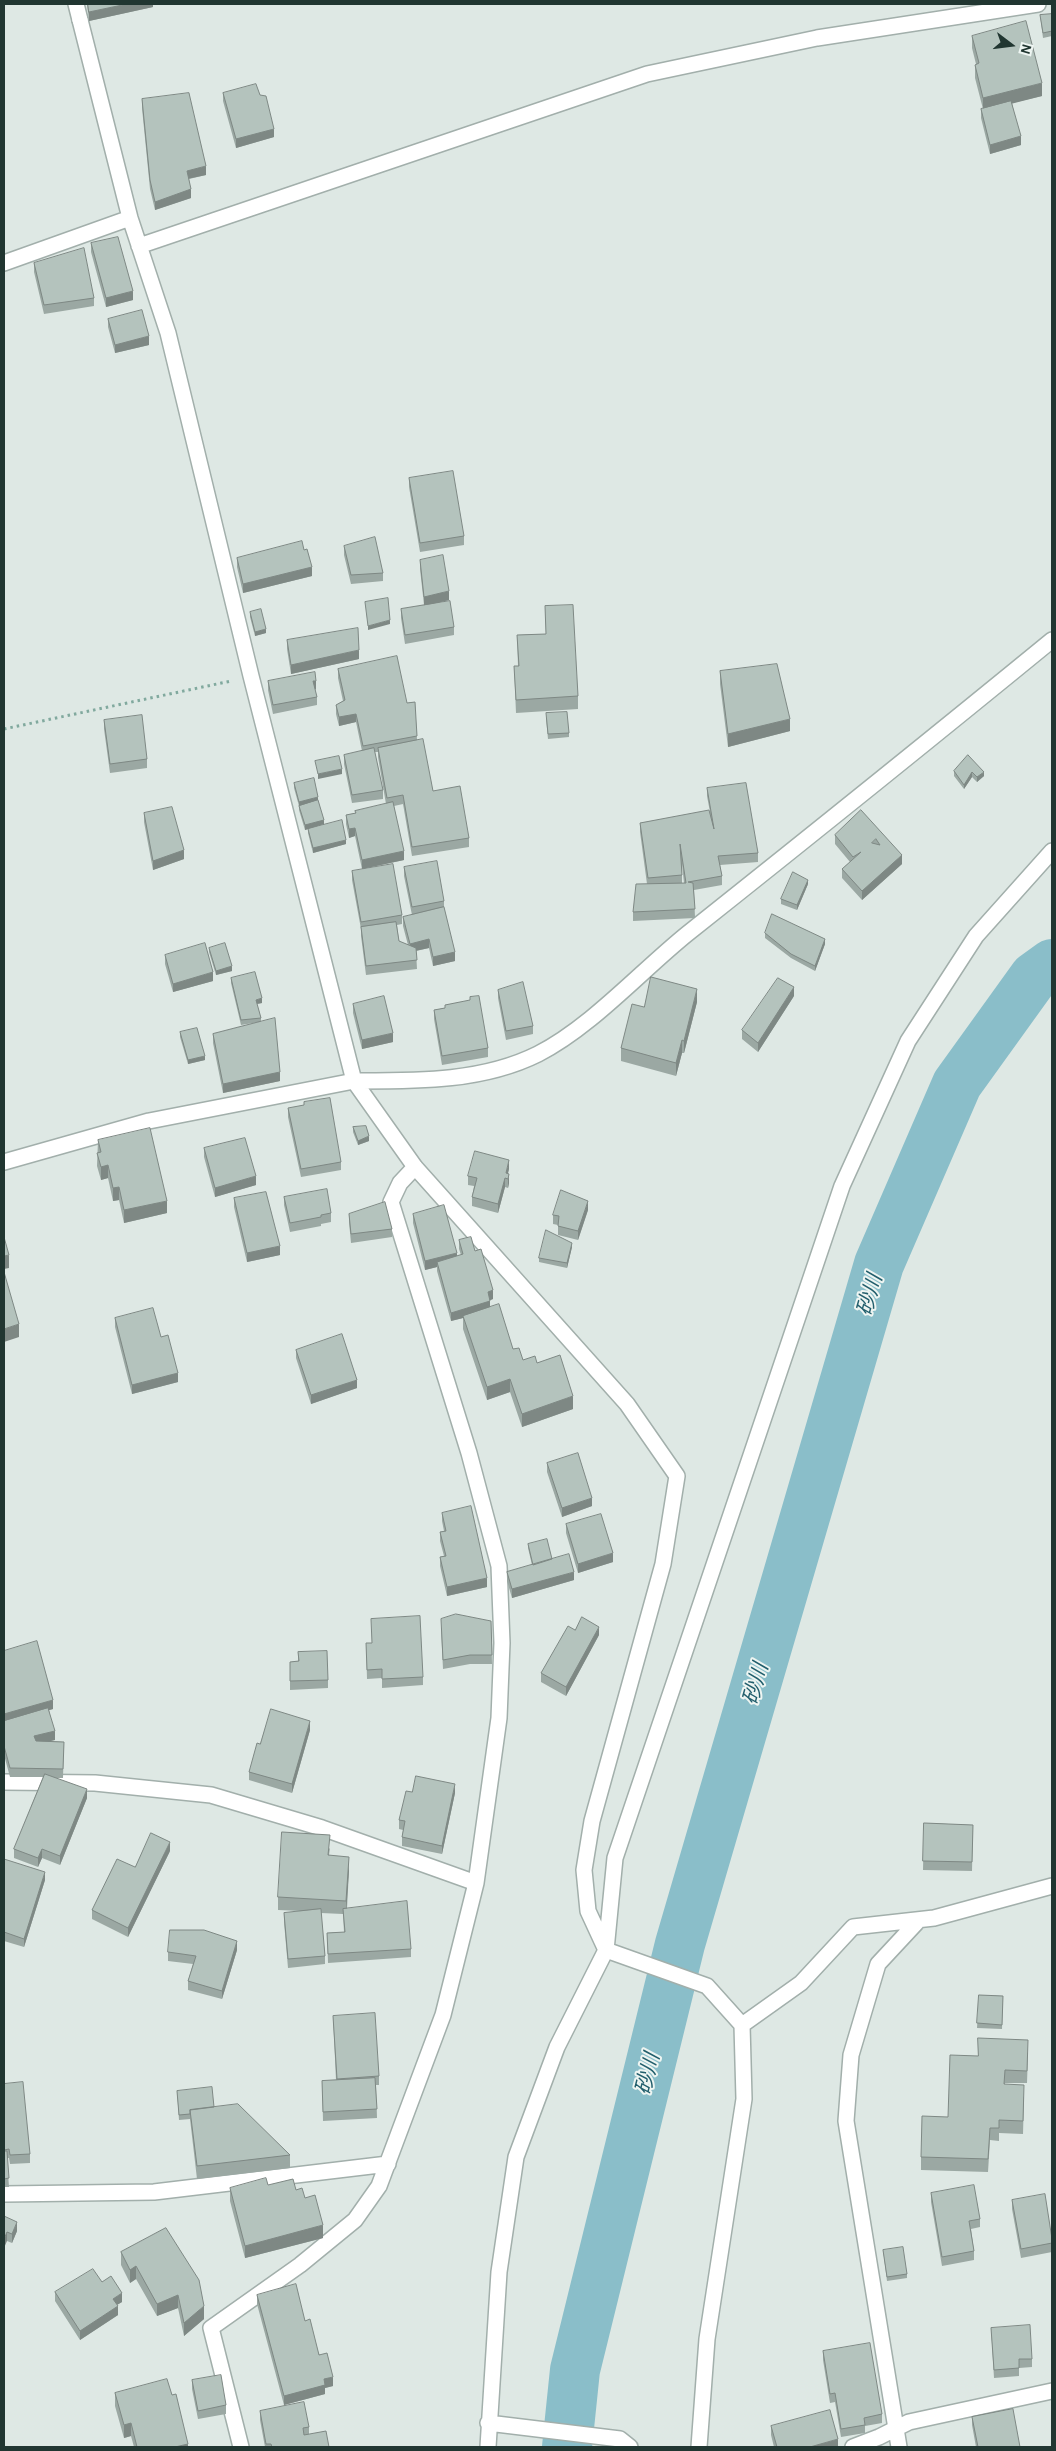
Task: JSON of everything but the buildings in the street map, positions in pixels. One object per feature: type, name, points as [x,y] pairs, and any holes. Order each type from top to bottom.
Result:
[{"type":"street","points":[[76,4],[130,218],[168,333],[251,676],[354,1081],[415,1167],[627,1404],[677,1476],[663,1564],[592,1821],[584,1870],[588,1911],[606,1950],[707,1986],[742,2025],[744,2098],[707,2339],[699,2447]]},
{"type":"street","points":[[139,246],[647,74],[817,38],[1038,4]]},
{"type":"street","points":[[4,263],[130,218]]},
{"type":"street","points":[[4,1162],[149,1121],[354,1081],[427,1082],[500,1069],[538,1054],[580,1027],[666,952],[1052,640]]},
{"type":"street","points":[[488,2447],[488,2423],[499,2272],[516,2157],[557,2047],[606,1950],[615,1858],[842,1186],[908,1041],[976,936],[1052,851]]},
{"type":"street","points":[[241,2447],[211,2328],[300,2265],[355,2220],[379,2186],[443,2015],[476,1883],[499,1718],[502,1643],[499,1566],[469,1453],[391,1202],[400,1184],[415,1167]]},
{"type":"street","points":[[4,1782],[95,1783],[211,1795],[322,1828],[476,1883]]},
{"type":"street","points":[[742,2025],[801,1983],[853,1928],[918,1921],[1052,1886]]},
{"type":"street","points":[[899,2447],[846,2121],[851,2055],[878,1964],[918,1921]]},
{"type":"street","points":[[4,2194],[154,2192],[388,2164]]},
{"type":"street","points":[[853,2447],[910,2422],[1052,2391]]},
{"type":"street","points":[[488,2423],[620,2439],[630,2447]]},
{"type":"path","points":[[4,729],[251,676]]},
{"type":"waterway","name":"砂川","points":[[567,2447],[575,2370],[680,1944],[879,1264],[957,1084],[1034,977],[1052,964]]}]
